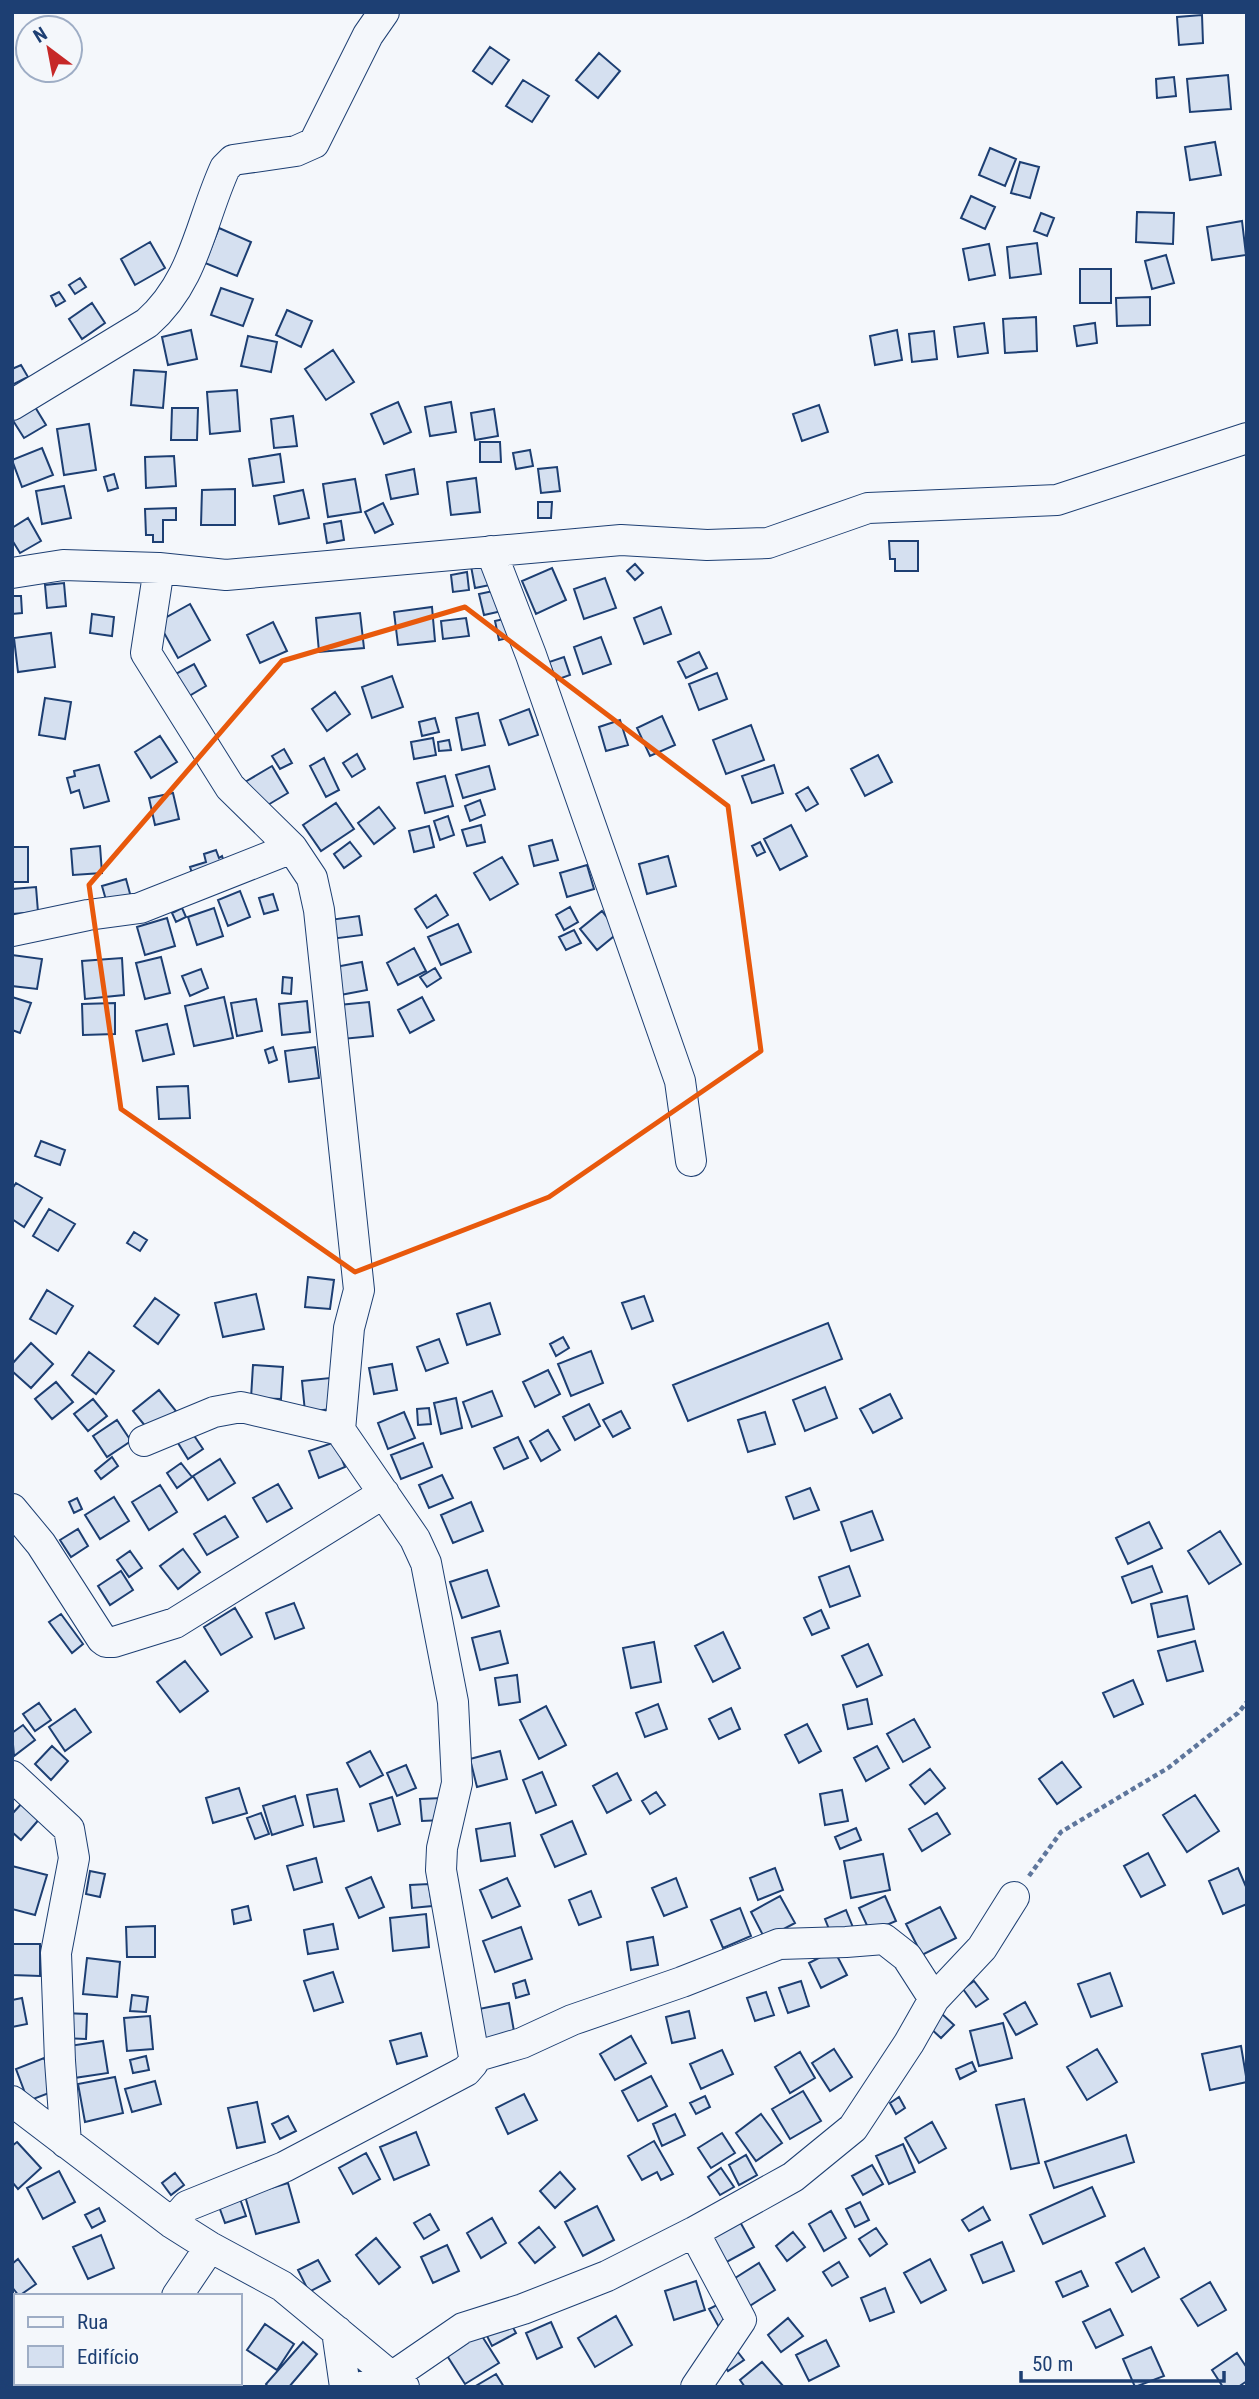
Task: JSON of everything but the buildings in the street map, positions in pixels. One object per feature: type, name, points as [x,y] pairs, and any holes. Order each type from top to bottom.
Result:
[{"type":"street","points":[[12,405],[147,323],[162,310],[195,255],[225,168],[233,160],[296,151],[314,143],[368,35],[384,12]]},
{"type":"street","points":[[12,573],[63,565],[159,568],[226,575],[621,540],[707,545],[768,543],[868,508],[1057,500],[1247,438]]},
{"type":"street","points":[[491,551],[531,655],[680,1081],[691,1161]]},
{"type":"street","points":[[159,568],[146,653],[230,787],[292,848],[312,878],[319,911],[359,1290],[349,1328],[340,1430],[415,1539],[426,1563],[453,1702],[457,1783],[442,1849],[441,1870],[474,2057],[473,2063],[466,2071],[284,2167],[187,2206],[172,2223]]},
{"type":"street","points":[[12,931],[88,915],[140,908],[292,848]]},
{"type":"street","points":[[144,1441],[214,1412],[241,1407],[340,1430]]},
{"type":"street","points":[[12,1509],[41,1544],[102,1639],[114,1642],[175,1623],[384,1493]]},
{"type":"street","points":[[12,1776],[69,1829],[75,1858],[56,1953],[66,2143]]},
{"type":"street","points":[[362,2387],[398,2381],[463,2328],[523,2309],[607,2276],[793,2177],[853,2128],[934,2000],[982,1948],[1014,1897]]},
{"type":"street","points":[[474,2057],[522,2043],[572,2020],[682,1982],[779,1944],[884,1939],[906,1957],[934,2000]]},
{"type":"street","points":[[12,2101],[172,2223],[282,2286],[398,2381]]},
{"type":"street","points":[[694,2232],[741,2320],[696,2387]]},
{"type":"street","points":[[178,2294],[210,2247]]},
{"type":"street","points":[[337,2331],[345,2387]]},
{"type":"path","points":[[1014,1897],[1061,1832],[1168,1768],[1238,1713],[1247,1702]]},
{"type":"highlighted area","points":[[465,607],[728,806],[761,1051],[549,1197],[355,1272],[121,1109],[89,885],[282,661]]}]
